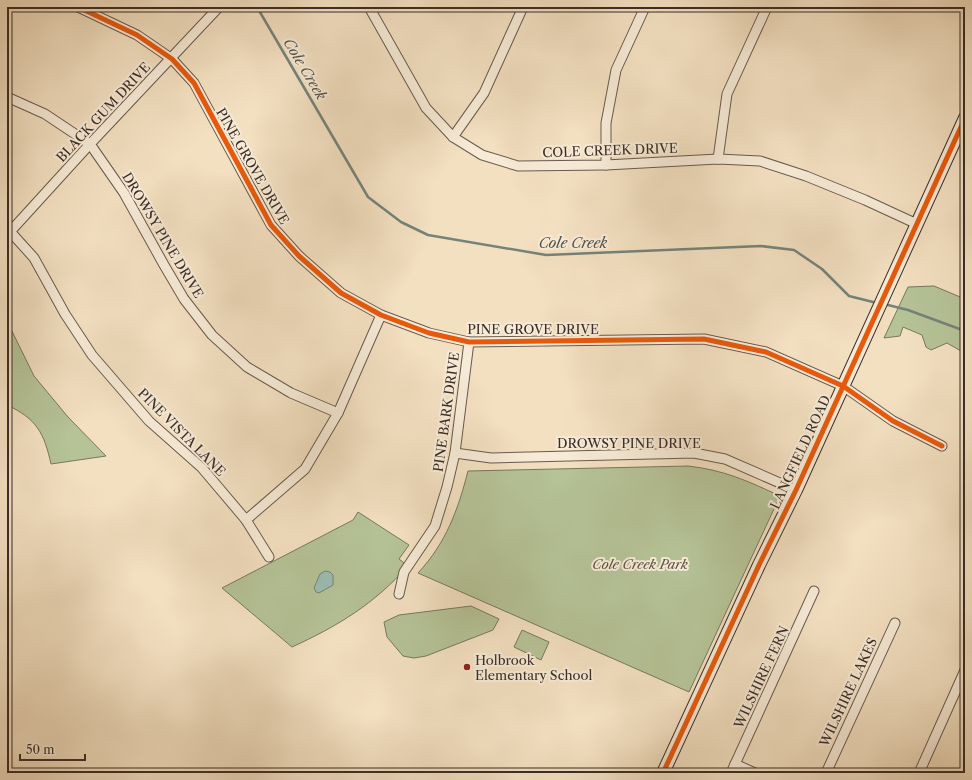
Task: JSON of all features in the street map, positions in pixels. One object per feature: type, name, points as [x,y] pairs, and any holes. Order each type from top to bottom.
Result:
[{"type":"street","name":"PINE GROVE DRIVE","points":[[78,7],[137,34],[172,59],[194,83],[271,224],[299,256],[341,293],[381,315],[429,333],[469,342],[704,339],[766,352],[843,386],[893,421],[942,446]]},
{"type":"street","name":"BLACK GUM DRIVE","points":[[8,231],[172,59],[219,7]]},
{"type":"street","name":"COLE CREEK DRIVE","points":[[369,7],[426,108],[453,137],[482,155],[518,166],[606,165],[718,159],[760,161],[806,176],[865,200],[917,224]]},
{"type":"street","points":[[453,137],[484,93],[523,7]]},
{"type":"street","points":[[606,165],[606,123],[616,70],[645,7]]},
{"type":"street","points":[[718,159],[727,94],[767,7]]},
{"type":"street","name":"DROWSY PINE DRIVE","points":[[7,97],[45,114],[90,144],[124,193],[184,298],[212,335],[247,367],[291,393],[338,413]]},
{"type":"street","name":"LANGFIELD ROAD","points":[[664,773],[759,565],[796,490],[965,118]]},
{"type":"street","name":"PINE VISTA LANE","points":[[8,231],[34,258],[65,314],[92,355],[149,420],[202,468],[246,520],[269,557]]},
{"type":"street","points":[[246,520],[305,469],[338,413],[381,315]]},
{"type":"street","name":"PINE BARK DRIVE","points":[[399,594],[404,572],[435,526],[455,453],[469,342]]},
{"type":"street","name":"DROWSY PINE DRIVE","points":[[455,453],[491,458],[694,453],[725,459],[796,490]]},
{"type":"street","name":"WILSHIRE FERN","points":[[731,773],[814,591]]},
{"type":"street","name":"WILSHIRE LAKES","points":[[826,773],[894,623]]},
{"type":"street","points":[[919,773],[965,670]]},
{"type":"street","points":[[735,764],[755,773]]},
{"type":"green space","points":[[934,286],[965,299],[965,367],[961,367],[961,351],[947,343],[931,350],[926,347],[922,335],[903,327],[900,336],[884,338],[908,287]]},
{"type":"green space","points":[[7,321],[34,376],[68,417],[106,456],[51,464],[42,435],[38,428],[26,416],[7,405]]},
{"type":"green space","name":"Cole Creek Park","points":[[688,466],[724,473],[780,496],[689,692],[418,573],[436,550],[450,525],[460,499],[468,471]]},
{"type":"green space","points":[[358,512],[409,545],[399,559],[408,566],[395,580],[368,603],[325,631],[292,647],[222,588],[353,520]]},
{"type":"green space","points":[[471,606],[499,619],[493,630],[426,656],[414,658],[403,656],[387,637],[384,622],[399,615]]},
{"type":"green space","points":[[522,630],[549,642],[541,660],[514,647]]},
{"type":"water","points":[[325,571],[330,572],[333,575],[333,585],[319,593],[316,592],[314,588],[320,574]]},
{"type":"waterway","name":"Cole Creek","points":[[257,7],[368,197],[401,222],[428,235],[546,255],[761,246],[794,250],[822,269],[849,296],[877,303]]},
{"type":"waterway","name":"Cole Creek","points":[[884,304],[908,310],[965,331]]},
{"type":"cycle path","points":[[78,7],[137,35],[172,59],[194,83],[271,225],[299,256],[341,293],[381,315],[429,333],[469,342],[704,339],[766,352],[843,386],[893,421],[942,446]]},
{"type":"cycle path","points":[[663,773],[759,565],[796,490],[965,118]]},
{"type":"place","name":"Holbrook Elementary School","points":[[467,667]]}]
